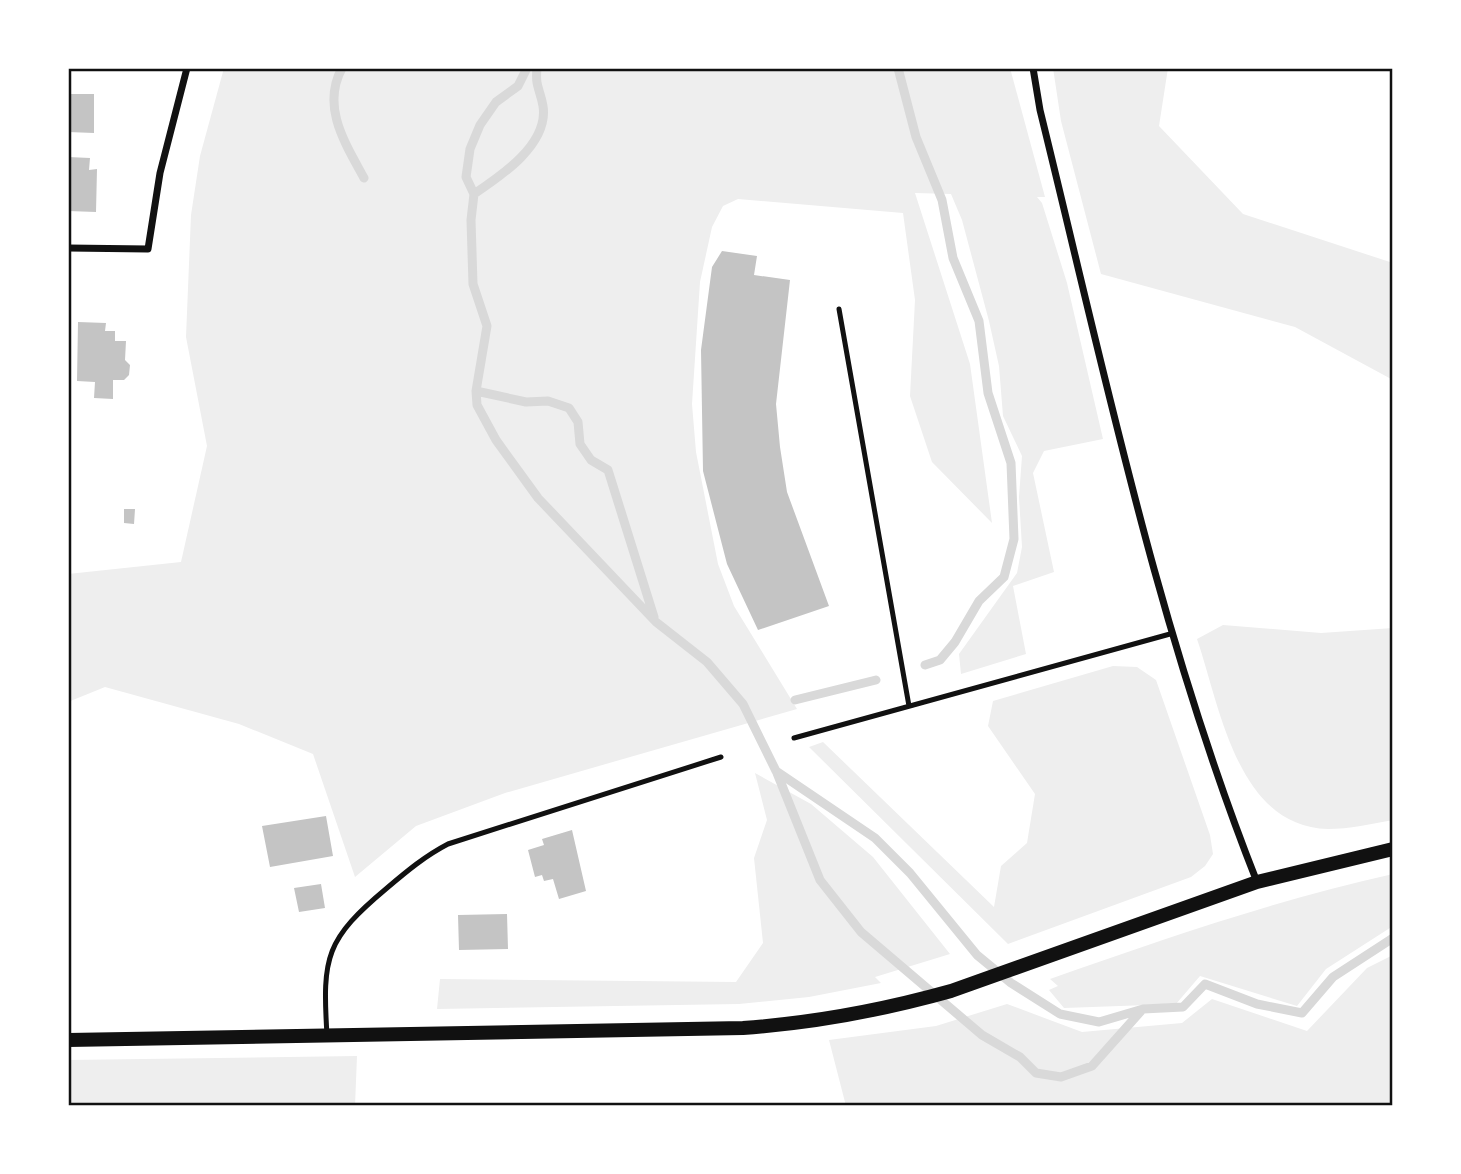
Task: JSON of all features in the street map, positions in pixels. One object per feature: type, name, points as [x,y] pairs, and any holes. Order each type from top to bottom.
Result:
[{"type":"main road","points":[[68,1040],[743,1028],[798,1024],[905,1004],[951,991],[1256,882],[1393,849]]},
{"type":"street","points":[[68,248],[148,249],[160,173],[187,68]]},
{"type":"street","points":[[1033,68],[1047,137],[1170,634],[1209,757],[1256,882]]},
{"type":"lane","points":[[839,309],[909,706]]},
{"type":"lane","points":[[794,738],[1170,634]]},
{"type":"lane","points":[[327,1036],[324,988],[336,941],[350,919],[423,857],[448,844],[722,757]]},
{"type":"shaded area","points":[[224,68],[1010,68],[1045,197],[1037,197],[1042,203],[1067,283],[1103,439],[1044,451],[1033,473],[1054,572],[1013,586],[1026,654],[961,674],[959,654],[1017,573],[1022,547],[1019,497],[1022,456],[1003,416],[999,366],[989,321],[962,220],[951,194],[915,193],[970,364],[992,523],[932,462],[910,396],[915,300],[903,213],[738,199],[723,206],[712,227],[700,282],[692,404],[696,452],[718,564],[734,606],[797,709],[505,793],[416,826],[355,877],[313,754],[239,724],[105,687],[68,702],[68,574],[181,562],[207,446],[186,337],[191,215],[200,156]]},
{"type":"shaded area","points":[[1053,68],[1168,68],[1159,126],[1243,214],[1393,263],[1393,380],[1295,327],[1101,274],[1061,121]]},
{"type":"shaded area","points":[[1223,625],[1321,633],[1393,628],[1393,820],[1328,829],[1297,823],[1272,808],[1253,786],[1237,758],[1197,639]]},
{"type":"shaded area","points":[[1113,666],[1137,667],[1156,680],[1210,835],[1213,854],[1205,866],[1191,877],[1008,944],[809,747],[823,742],[994,907],[1001,866],[1027,843],[1035,794],[988,726],[993,701]]},
{"type":"shaded area","points":[[755,773],[811,804],[873,857],[950,954],[875,977],[881,983],[809,997],[739,1004],[437,1009],[440,979],[736,982],[763,943],[754,858],[767,820]]},
{"type":"shaded area","points":[[1393,874],[1393,926],[1326,969],[1297,1006],[1200,976],[1176,1004],[1064,1008],[1049,990],[1058,986],[1050,979],[1135,949],[1263,908]]},
{"type":"shaded area","points":[[1393,955],[1393,1106],[846,1106],[829,1040],[936,1026],[1007,1004],[1082,1032],[1182,1023],[1212,999],[1307,1031],[1367,968]]},
{"type":"shaded area","points":[[357,1056],[355,1106],[68,1106],[68,1060]]},
{"type":"building","points":[[68,94],[94,94],[94,133],[68,132]]},
{"type":"building","points":[[68,157],[90,158],[89,170],[97,169],[96,212],[68,211]]},
{"type":"building","points":[[722,251],[757,256],[754,275],[790,280],[776,404],[780,447],[787,492],[829,606],[758,630],[727,564],[703,471],[701,350],[712,267]]},
{"type":"building","points":[[78,322],[106,323],[105,331],[115,331],[115,341],[126,341],[125,360],[130,365],[129,375],[124,380],[113,380],[113,399],[94,398],[95,382],[77,381]]},
{"type":"building","points":[[124,509],[135,509],[134,524],[124,523]]},
{"type":"building","points":[[326,816],[333,856],[270,867],[262,826]]},
{"type":"building","points":[[572,830],[586,891],[559,899],[553,879],[544,881],[542,875],[535,877],[528,850],[544,845],[542,839]]},
{"type":"building","points":[[321,884],[325,908],[299,912],[294,888]]},
{"type":"building","points":[[507,914],[508,949],[459,950],[458,915]]},
{"type":"waterway","points":[[342,68],[336,82],[335,111],[343,138],[364,178]]},
{"type":"waterway","points":[[527,68],[518,86],[496,102],[480,125],[470,149],[466,177],[474,194],[471,220],[473,284],[487,326],[476,391],[477,405],[496,440],[538,498],[656,622],[707,662],[743,704],[776,771],[875,838],[910,873],[977,955],[1011,983],[1060,1014],[1099,1022],[1143,1009],[1183,1007],[1205,984],[1257,1004],[1302,1013],[1333,977],[1393,938]]},
{"type":"waterway","points":[[474,194],[521,158],[539,133],[543,106],[537,84],[537,68]]},
{"type":"waterway","points":[[898,68],[916,137],[942,200],[953,258],[979,321],[988,393],[1011,463],[1014,539],[1004,577],[979,601],[955,642],[940,660],[925,665]]},
{"type":"waterway","points":[[476,391],[526,402],[548,401],[569,408],[578,422],[580,444],[591,460],[608,470],[654,617]]},
{"type":"waterway","points":[[795,700],[876,680]]},
{"type":"waterway","points":[[777,773],[820,880],[861,932],[982,1035],[1020,1057],[1036,1073],[1061,1077],[1092,1066],[1141,1011]]}]
